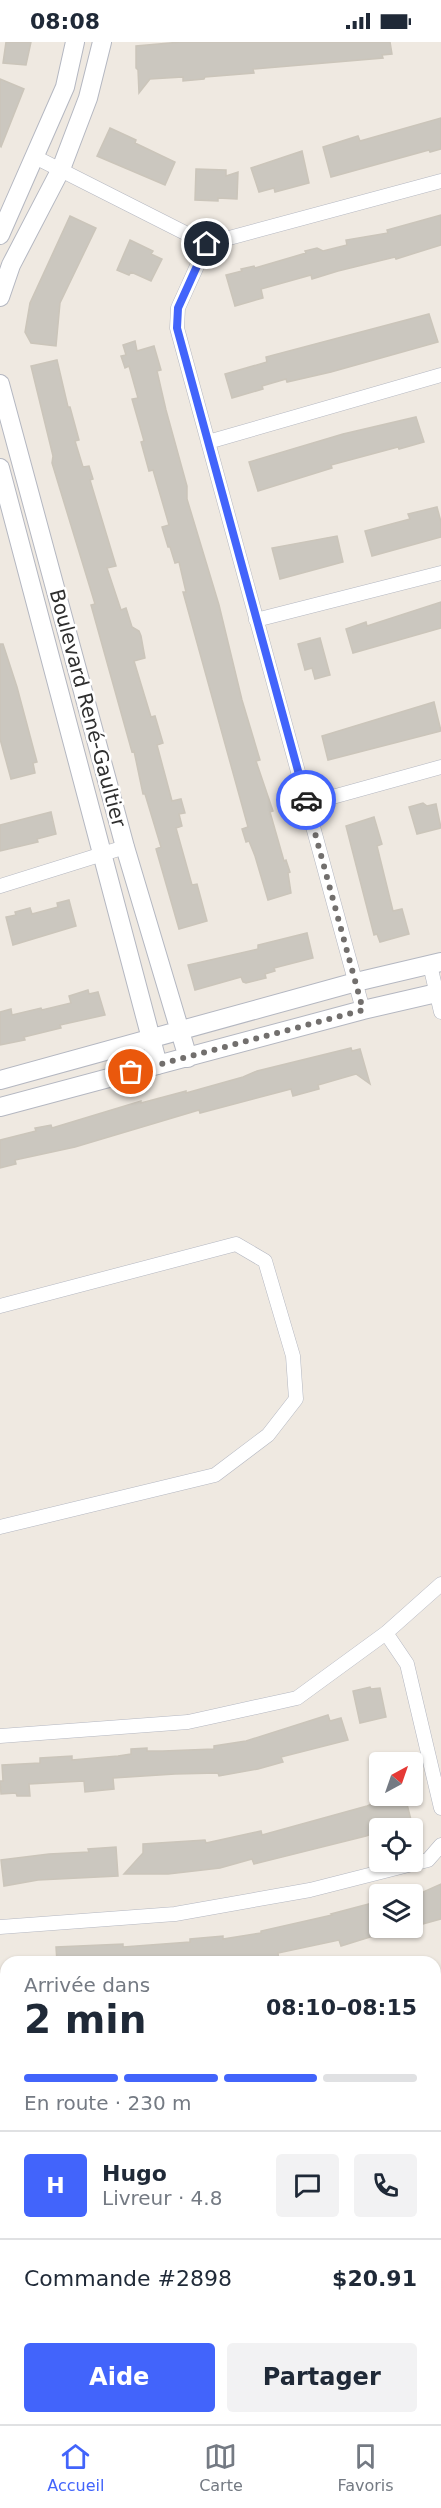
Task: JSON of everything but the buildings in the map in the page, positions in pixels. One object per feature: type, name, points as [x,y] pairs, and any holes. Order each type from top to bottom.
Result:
[{"type":"street","points":[[0,235],[65,87],[75,42]]},
{"type":"street","points":[[0,297],[6,266],[61,169],[88,98],[102,42]]},
{"type":"street","points":[[35,157],[207,244],[441,182]]},
{"type":"street","points":[[207,244],[178,308],[177,328],[363,1010]]},
{"type":"street","points":[[208,442],[441,375]]},
{"type":"street","name":"Boulevard René-Gaultier","points":[[0,384],[126,847],[188,1058]]},
{"type":"street","name":"Boulevard René-Gaultier","points":[[0,468],[158,1065]]},
{"type":"street","points":[[256,620],[441,573]]},
{"type":"street","points":[[307,804],[441,767]]},
{"type":"street","points":[[0,886],[126,847]]},
{"type":"street","points":[[0,1080],[356,982],[435,964],[441,1012]]},
{"type":"street","points":[[0,1107],[363,1010],[439,993]]},
{"type":"street","points":[[0,1306],[236,1244],[265,1261],[293,1356],[296,1399],[268,1435],[215,1475],[0,1527]]},
{"type":"street","points":[[0,1736],[188,1722],[297,1698],[386,1634],[441,1584]]},
{"type":"street","points":[[386,1634],[407,1664],[441,1808]]},
{"type":"street","points":[[0,1927],[175,1914],[310,1890],[428,1860],[441,1845]]},
{"type":"waterway","points":[[0,2246],[0,2254]]},
{"type":"way so far","points":[[131,1072],[363,1010],[306,800]]},
{"type":"route","points":[[207,244],[178,308],[177,328],[306,800]]}]
